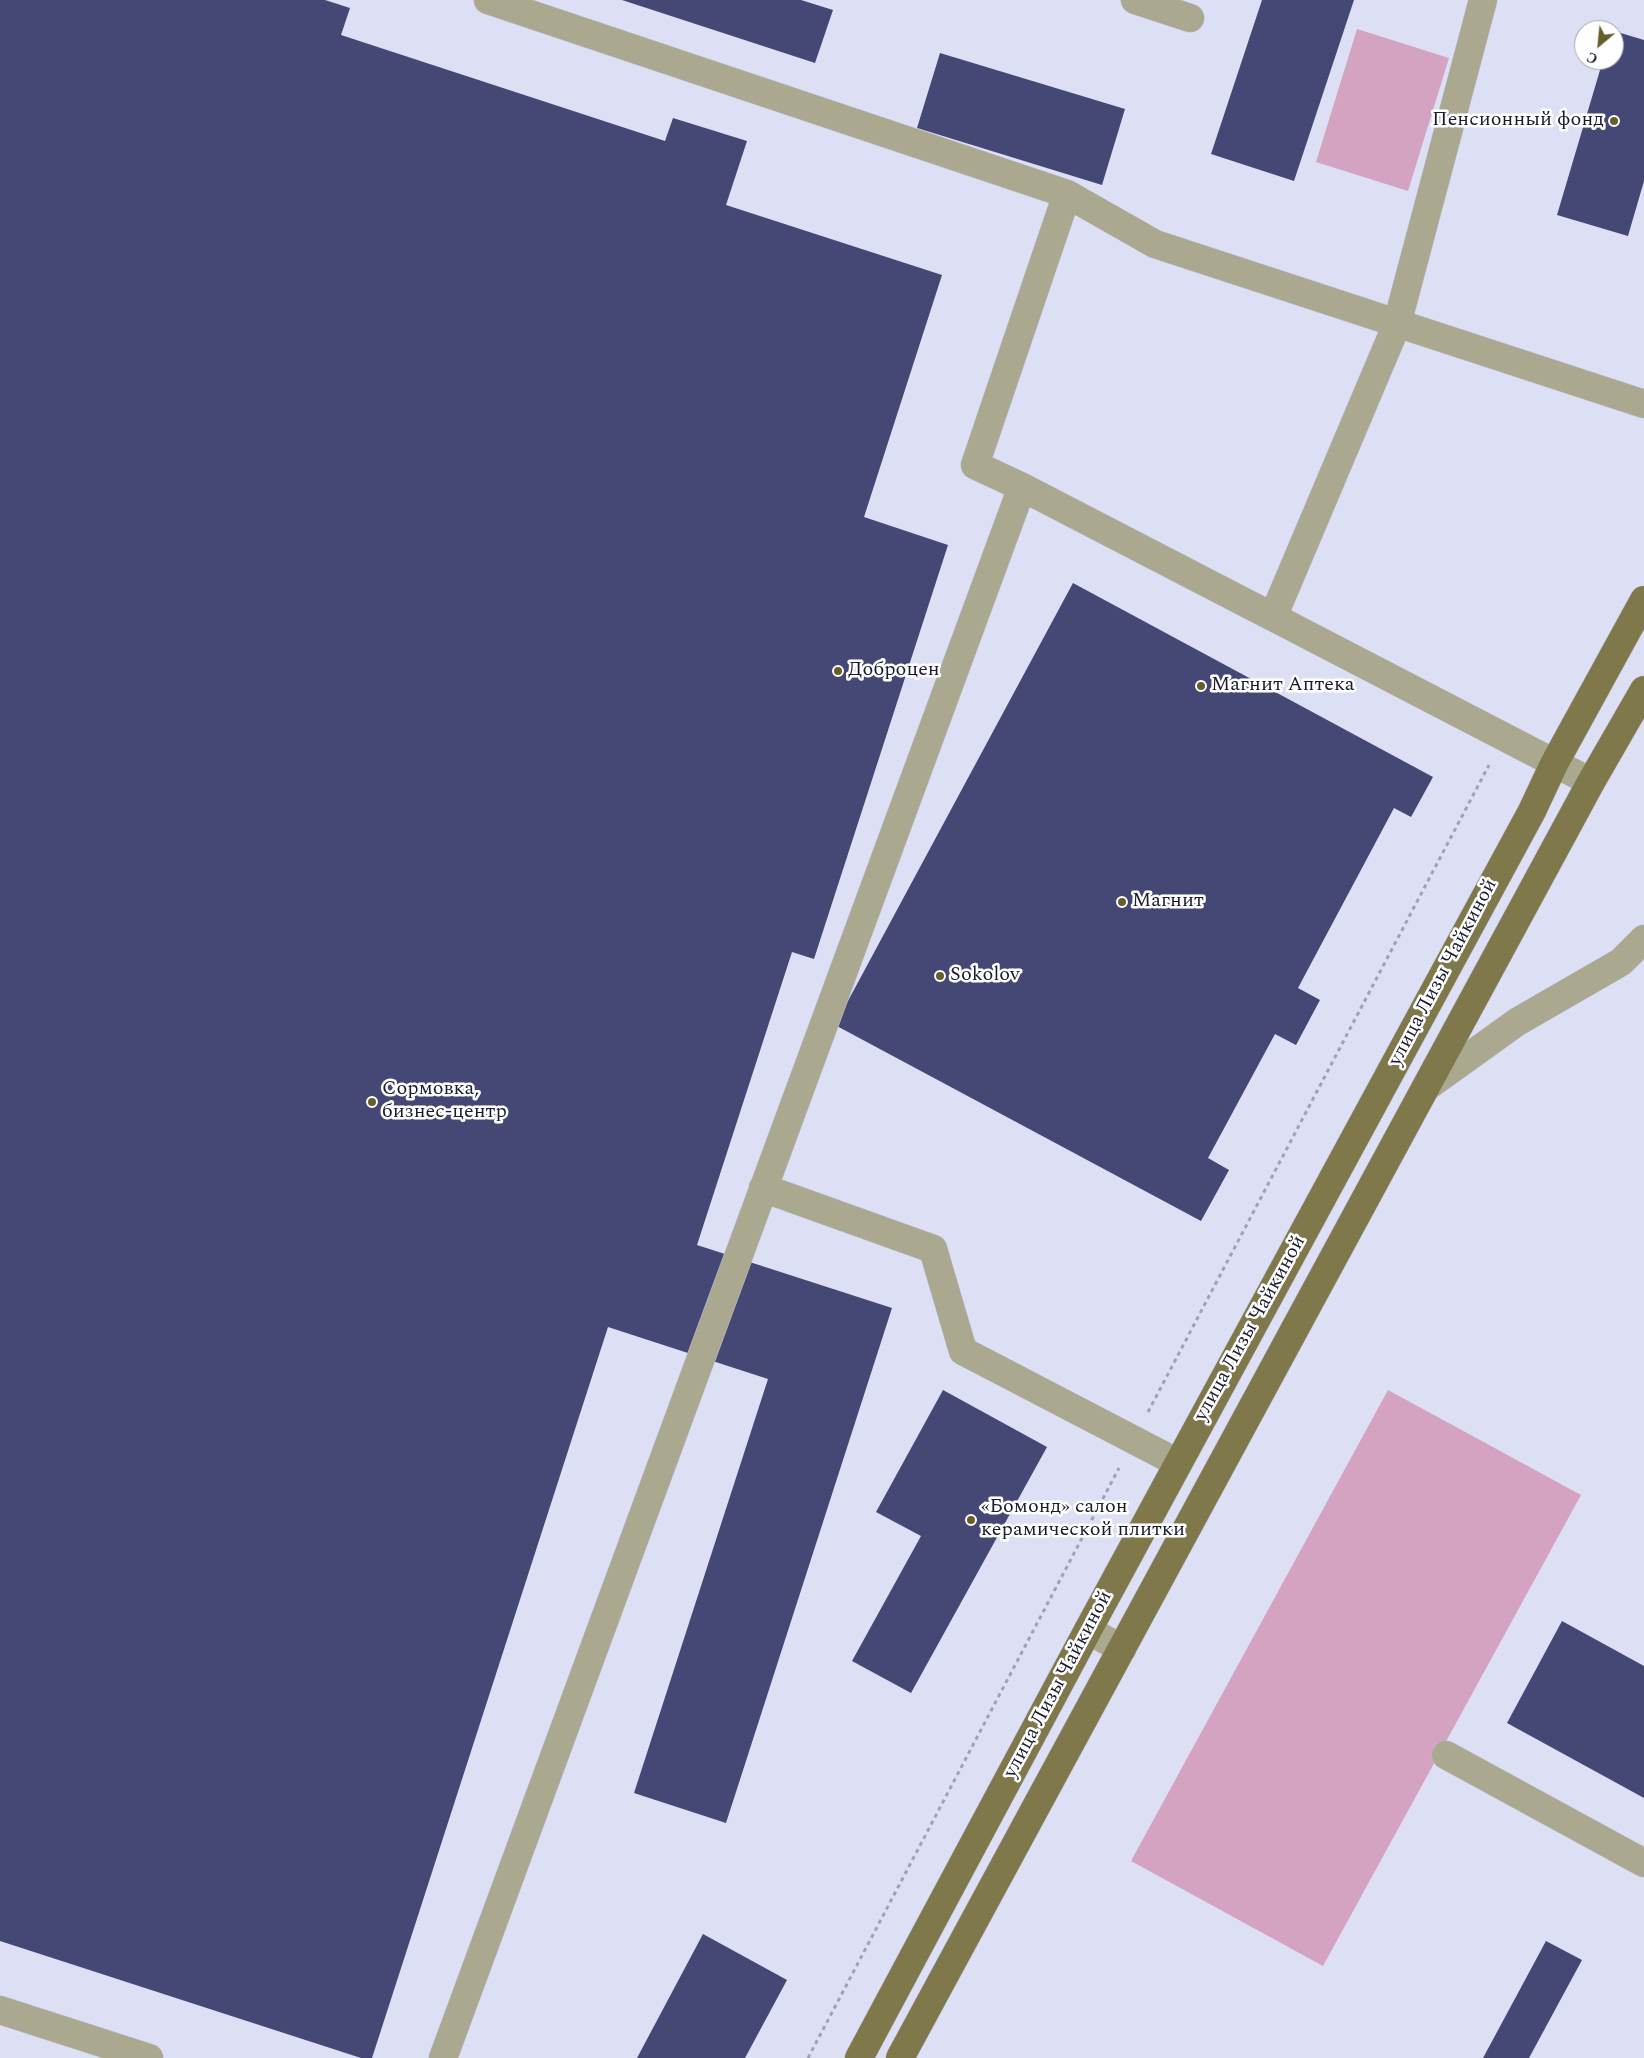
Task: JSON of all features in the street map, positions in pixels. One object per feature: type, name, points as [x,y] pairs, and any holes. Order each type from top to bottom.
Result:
[{"type":"main road","name":"улица Лизы Чайкиной","points":[[860,2058],[1088,1630],[1523,828],[1557,759],[1644,600]]},
{"type":"main road","name":"улица Лизы Чайкиной","points":[[900,2058],[1594,778],[1644,690]]},
{"type":"street","points":[[488,0],[1067,194],[1155,244],[1644,404]]},
{"type":"street","points":[[1135,0],[1190,18]]},
{"type":"street","points":[[1273,618],[1397,324],[1483,0]]},
{"type":"street","points":[[1067,194],[975,465],[1022,487],[1504,737],[1557,759],[1594,778]]},
{"type":"street","points":[[443,2058],[1022,487]]},
{"type":"street","points":[[1475,722],[1480,709],[1557,759]]},
{"type":"street","points":[[1428,1086],[1517,1022],[1621,962],[1644,938]]},
{"type":"street","points":[[763,1188],[933,1249],[963,1351],[1178,1463]]},
{"type":"street","points":[[1088,1630],[1122,1649]]},
{"type":"street","points":[[1446,1755],[1644,1863]]},
{"type":"street","points":[[0,2010],[149,2058]]},
{"type":"path","points":[[808,2058],[1504,737]]},
{"type":"shaded area","points":[[1357,29],[1449,58],[1408,191],[1316,162]]},
{"type":"shaded area","points":[[1388,1390],[1581,1495],[1323,1966],[1131,1861]]},
{"type":"building","name":"Сормовка, бизнес-центр","points":[[0,0],[325,0],[350,8],[341,35],[665,141],[673,118],[747,141],[726,205],[942,275],[864,517],[948,545],[814,959],[792,952],[697,1245],[892,1308],[726,1823],[634,1793],[768,1379],[608,1327],[372,2058],[361,2058],[0,1941]]},
{"type":"building","points":[[622,0],[801,0],[833,10],[815,63]]},
{"type":"building","points":[[1262,0],[1354,0],[1294,181],[1211,154]]},
{"type":"building","name":"Пенсионный фонд","points":[[1624,34],[1644,40],[1644,181],[1628,236],[1557,215],[1600,70],[1624,70]]},
{"type":"building","points":[[940,53],[1125,109],[1102,185],[917,128]]},
{"type":"building","name":"Магнит","points":[[1073,583],[1433,777],[1411,817],[1394,808],[1298,988],[1320,1000],[1296,1045],[1275,1034],[1208,1158],[1229,1170],[1201,1221],[835,1025]]},
{"type":"building","points":[[943,1390],[1047,1447],[911,1693],[852,1661],[921,1536],[876,1512]]},
{"type":"building","points":[[1562,1621],[1644,1666],[1644,1798],[1507,1723]]},
{"type":"building","points":[[703,1934],[787,1980],[745,2058],[637,2058]]},
{"type":"building","points":[[1546,1941],[1582,1960],[1529,2058],[1483,2058]]},
{"type":"place","name":"Пенсионный фонд","points":[[1614,121]]},
{"type":"place","name":"Доброцен","points":[[838,671]]},
{"type":"place","name":"Магнит Аптека","points":[[1201,686]]},
{"type":"place","name":"Магнит","points":[[1122,902]]},
{"type":"place","name":"Sokolov","points":[[940,976]]},
{"type":"place","name":"Сормовка, бизнес-центр","points":[[372,1102]]},
{"type":"place","name":"«Бомонд» салон керамической плитки","points":[[971,1520]]}]
